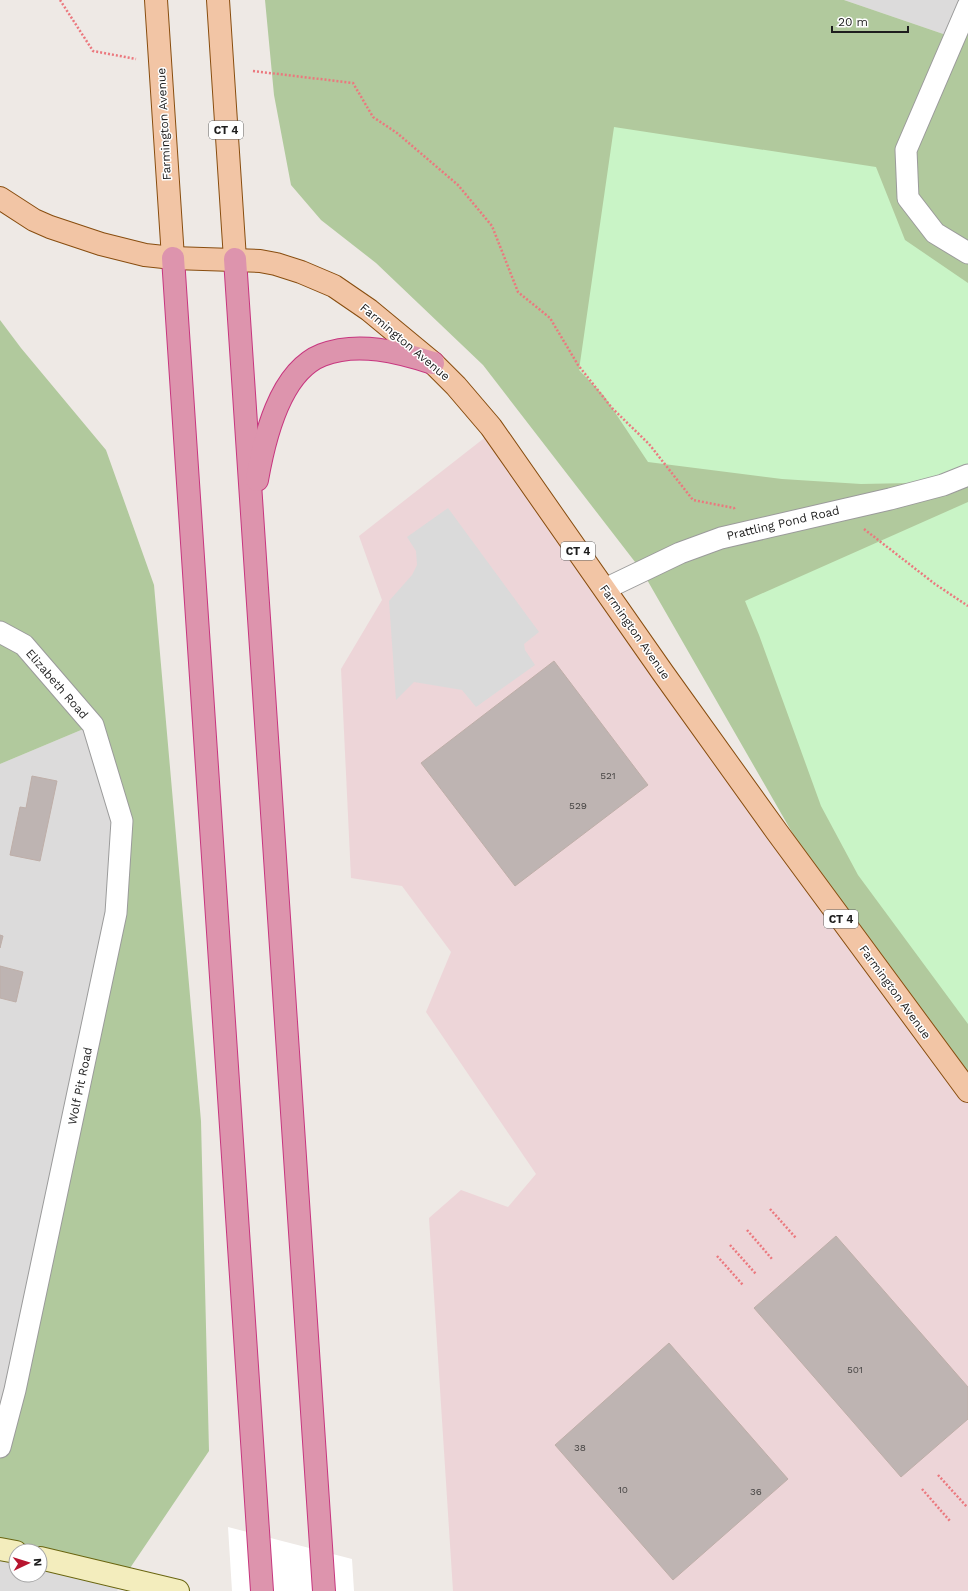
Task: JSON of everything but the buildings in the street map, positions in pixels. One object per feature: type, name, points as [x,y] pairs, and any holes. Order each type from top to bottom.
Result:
[{"type":"highway","points":[[172,258],[262,1591]]},
{"type":"highway","points":[[235,259],[324,1591]]},
{"type":"highway","points":[[252,515],[259,467],[268,431],[282,396],[292,379],[310,361],[322,355],[352,349],[390,352],[433,363]]},
{"type":"main road","name":"Farmington Avenue","points":[[156,0],[172,258],[260,261],[276,264],[301,272],[334,286],[369,310],[433,363],[456,386],[491,427],[773,826],[968,1091]]},
{"type":"main road","name":"CT 4","points":[[218,0],[235,259]]},
{"type":"main road","name":"CT 4","points":[[0,198],[34,220],[64,232],[145,256],[172,258]]},
{"type":"main road","points":[[48,1560],[178,1591]]},
{"type":"street","points":[[968,6],[906,150],[908,198],[935,233],[968,253]]},
{"type":"street","name":"Prattling Pond Road","points":[[605,590],[680,553],[721,538],[890,499],[935,487],[968,475]]},
{"type":"street","name":"Elizabeth Road","points":[[0,632],[24,645],[93,725]]},
{"type":"street","name":"Wolf Pit Road","points":[[0,1447],[15,1390],[116,913],[122,821],[93,725]]},
{"type":"path","points":[[60,0],[93,51],[143,60]]},
{"type":"path","points":[[253,71],[353,83],[373,117],[397,133],[458,185],[492,226],[518,292],[550,318],[578,365],[612,408],[649,444],[693,500],[734,508],[748,531]]},
{"type":"path","points":[[840,510],[935,584],[968,606]]},
{"type":"path","points":[[770,1209],[796,1238]]},
{"type":"path","points":[[747,1230],[772,1259]]},
{"type":"path","points":[[730,1245],[756,1274]]},
{"type":"path","points":[[717,1256],[743,1285]]},
{"type":"path","points":[[938,1475],[966,1507]]},
{"type":"path","points":[[922,1489],[950,1522]]},
{"type":"shaded area","points":[[844,0],[968,0],[955,38]]},
{"type":"shaded area","points":[[492,432],[968,1091],[968,1591],[453,1591],[429,1218],[461,1190],[508,1207],[536,1174],[426,1012],[451,952],[402,886],[351,878],[341,669],[382,600],[359,536]]},
{"type":"shaded area","points":[[448,508],[539,632],[524,644],[525,650],[535,665],[476,707],[462,690],[414,682],[396,700],[389,601],[412,575],[417,565],[416,551],[407,537]]},
{"type":"shaded area","points":[[93,725],[122,821],[116,913],[0,1447],[0,764]]},
{"type":"shaded area","points":[[0,1549],[8,1550],[8,1583],[48,1583],[48,1560],[124,1577],[117,1591],[0,1591]]},
{"type":"green space","points":[[265,0],[844,0],[955,38],[968,6],[968,1091],[844,923],[642,571],[483,365],[376,263],[321,220],[291,185],[274,95]]},
{"type":"green space","points":[[614,127],[876,167],[905,240],[968,283],[968,467],[911,483],[861,484],[782,479],[648,462],[604,396],[579,370]]},
{"type":"green space","points":[[0,320],[21,348],[106,450],[154,585],[201,1121],[209,1451],[124,1577],[48,1553],[48,1543],[8,1543],[8,1550],[0,1549],[0,1447],[116,913],[122,821],[93,725],[0,764]]},
{"type":"green space","points":[[968,502],[968,1024],[858,875],[821,806],[759,635],[745,601]]},
{"type":"pier","points":[[228,1527],[352,1559],[354,1591],[232,1591]]}]
